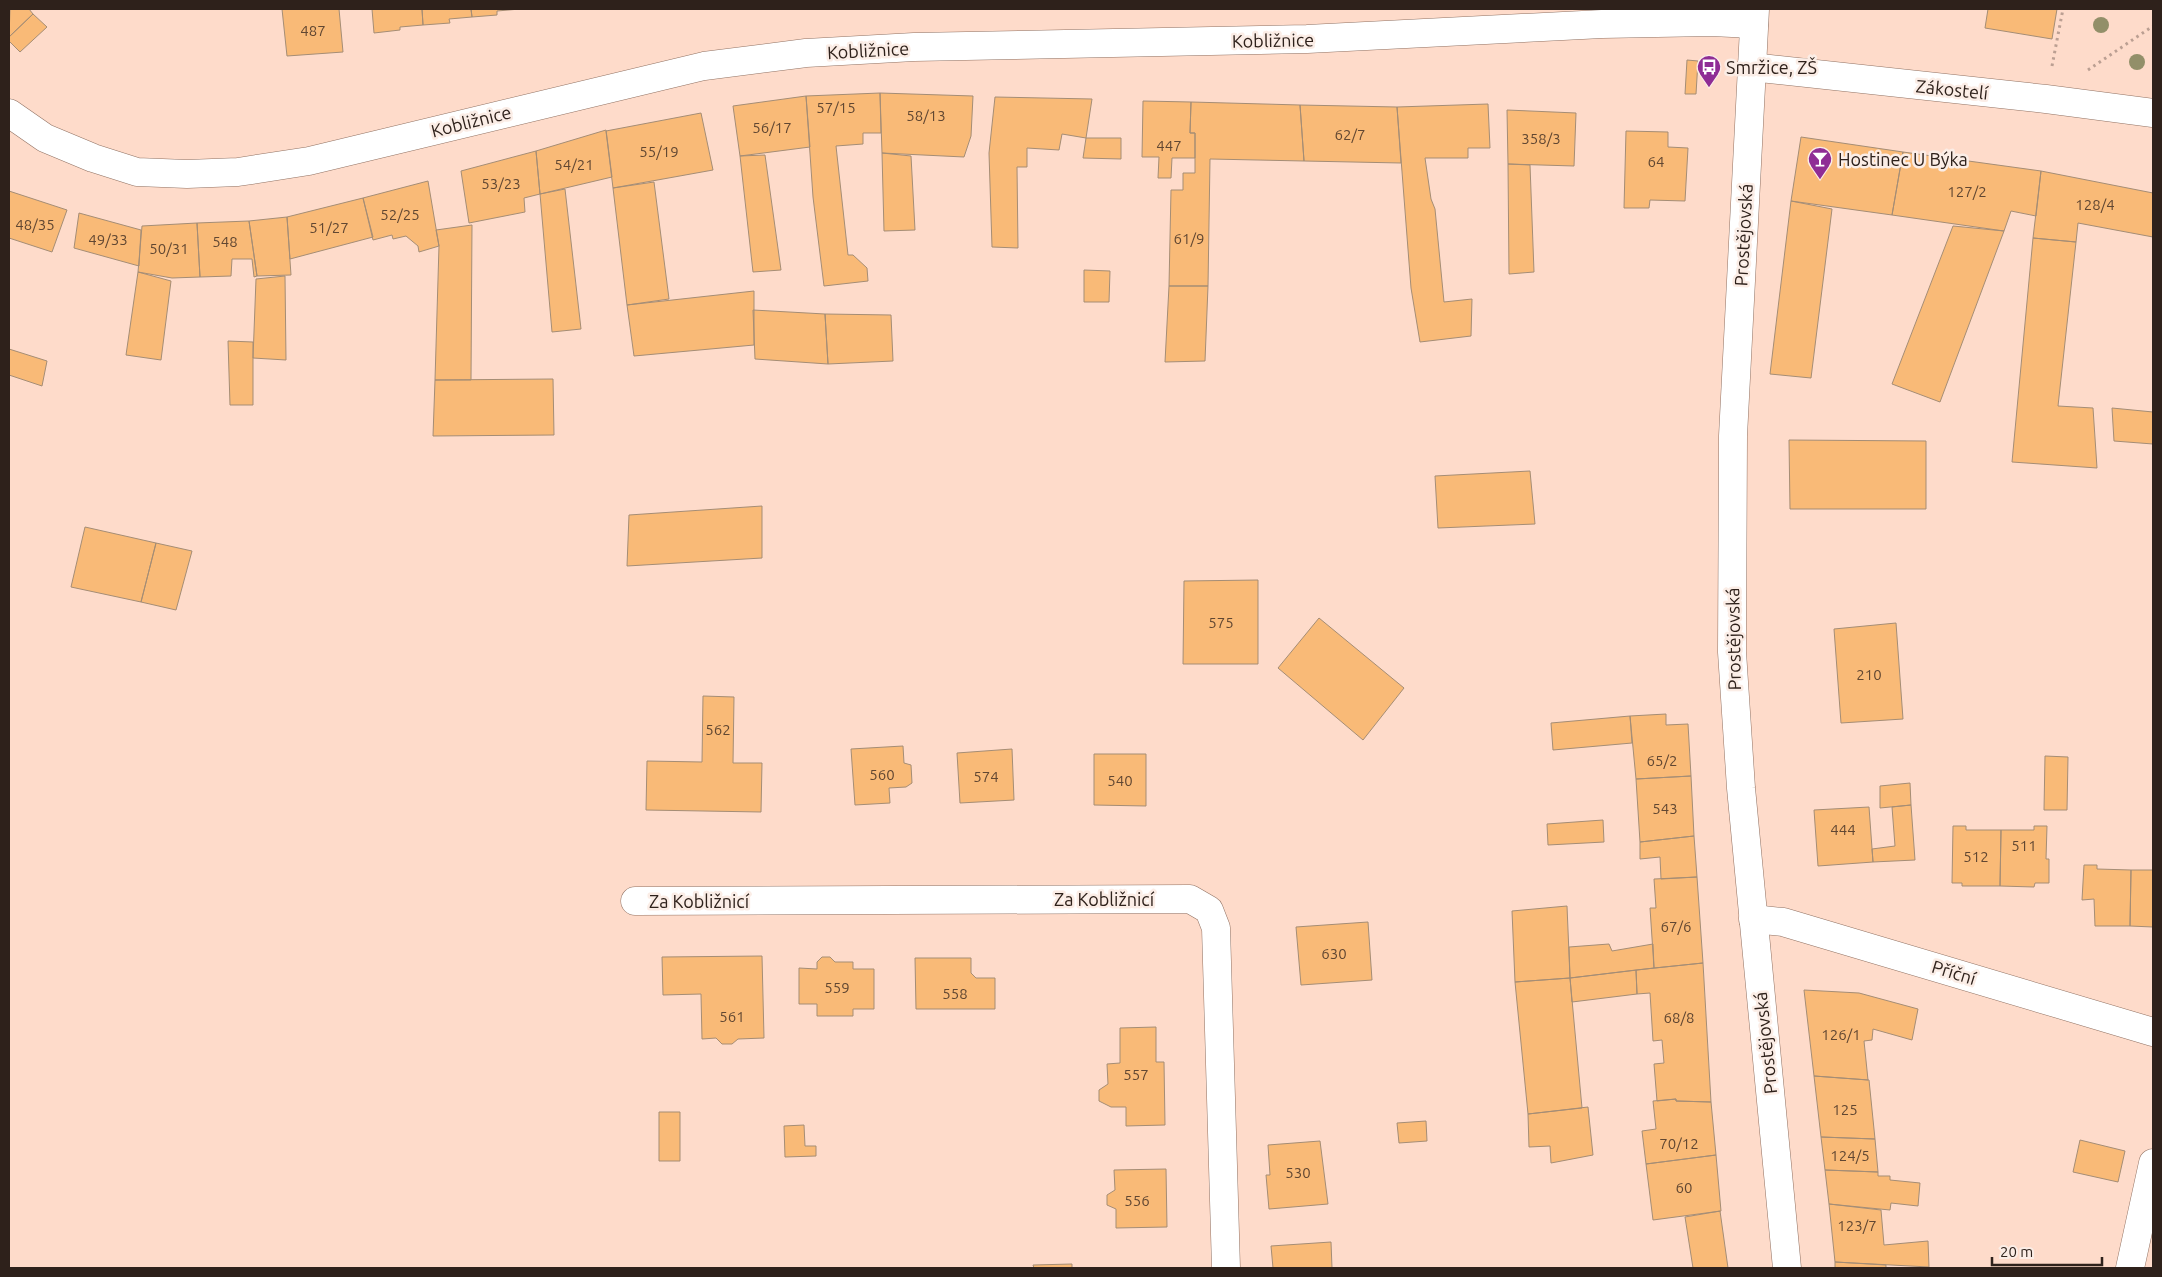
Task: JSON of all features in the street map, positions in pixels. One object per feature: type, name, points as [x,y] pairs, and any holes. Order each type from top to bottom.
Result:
[{"type":"street","name":"Kobližnice","points":[[9,113],[45,138],[92,158],[137,172],[187,174],[238,172],[309,161],[704,66],[806,53],[914,47],[1307,39],[1603,16],[1712,22],[1754,16]]},
{"type":"street","name":"Prostějovská","points":[[1754,16],[1734,426],[1732,552],[1735,716],[1787,1268]]},
{"type":"street","name":"Zákostelí","points":[[1751,67],[2046,99],[2153,113]]},
{"type":"street","name":"Za Kobližnicí","points":[[636,901],[1190,899],[1209,910],[1216,928],[1226,1268]]},
{"type":"street","name":"Příční","points":[[1753,919],[1784,922],[2153,1032]]},
{"type":"street","points":[[2130,1268],[2153,1163]]},
{"type":"path","points":[[2046,99],[2063,9]]},
{"type":"path","points":[[2087,70],[2153,26]]},
{"type":"building","points":[[10,9],[29,9],[33,14],[9,37]]},
{"type":"building","points":[[282,9],[339,9],[343,52],[287,56]]},
{"type":"building","points":[[372,9],[422,9],[423,25],[400,27],[400,30],[374,33]]},
{"type":"building","points":[[422,9],[471,9],[472,17],[449,19],[450,23],[423,25]]},
{"type":"building","points":[[471,9],[520,9],[497,11],[497,15],[472,17]]},
{"type":"building","points":[[1988,9],[2057,9],[2052,39],[1985,28]]},
{"type":"building","points":[[33,14],[47,27],[20,52],[9,41],[9,37]]},
{"type":"building","points":[[1687,60],[1698,61],[1696,94],[1685,94]]},
{"type":"building","points":[[880,93],[881,133],[863,133],[863,144],[836,146],[848,255],[853,255],[867,268],[868,281],[824,286],[813,197],[806,96]]},
{"type":"building","points":[[880,93],[973,96],[971,136],[964,157],[882,153]]},
{"type":"building","points":[[806,96],[810,147],[740,156],[733,106]]},
{"type":"building","points":[[995,97],[1092,99],[1086,138],[1062,134],[1059,150],[1027,148],[1027,167],[1017,167],[1018,248],[992,247],[989,153]]},
{"type":"building","points":[[1143,101],[1191,102],[1190,133],[1195,133],[1195,158],[1172,158],[1171,178],[1158,178],[1159,157],[1142,157]]},
{"type":"building","points":[[1191,102],[1300,105],[1304,161],[1210,159],[1208,286],[1169,286],[1171,190],[1183,190],[1183,173],[1195,173],[1195,133],[1190,133]]},
{"type":"building","points":[[1488,104],[1490,148],[1468,148],[1468,158],[1425,158],[1431,199],[1435,209],[1444,302],[1472,299],[1471,336],[1420,342],[1411,288],[1397,107]]},
{"type":"building","points":[[1300,105],[1397,107],[1401,163],[1304,161]]},
{"type":"building","points":[[1507,110],[1576,113],[1574,166],[1508,164]]},
{"type":"building","points":[[701,113],[713,170],[613,188],[606,131]]},
{"type":"building","points":[[606,130],[612,177],[540,194],[536,151]]},
{"type":"building","points":[[1626,131],[1668,132],[1668,147],[1688,148],[1685,201],[1650,200],[1649,208],[1624,208]]},
{"type":"building","points":[[1801,137],[1903,152],[1892,215],[1791,201]]},
{"type":"building","points":[[1086,138],[1121,138],[1121,159],[1083,158]]},
{"type":"building","points":[[536,151],[540,194],[524,198],[525,212],[469,223],[461,171]]},
{"type":"building","points":[[1903,152],[2041,171],[2036,216],[2011,211],[2004,231],[1892,215]]},
{"type":"building","points":[[882,153],[911,156],[915,230],[884,231]]},
{"type":"building","points":[[765,155],[781,270],[753,272],[740,156]]},
{"type":"building","points":[[1508,164],[1530,165],[1534,272],[1509,274]]},
{"type":"building","points":[[2041,171],[2153,193],[2153,237],[2078,223],[2076,242],[2033,238]]},
{"type":"building","points":[[428,181],[439,246],[419,252],[418,246],[406,236],[393,239],[392,235],[373,240],[363,198]]},
{"type":"building","points":[[654,182],[669,299],[627,305],[613,188]]},
{"type":"building","points":[[565,189],[581,329],[552,332],[540,194]]},
{"type":"building","points":[[9,191],[67,210],[52,252],[9,238]]},
{"type":"building","points":[[363,198],[373,237],[290,259],[287,217]]},
{"type":"building","points":[[1791,201],[1832,209],[1811,378],[1770,374]]},
{"type":"building","points":[[79,213],[141,230],[139,266],[74,248]]},
{"type":"building","points":[[287,217],[291,275],[257,276],[249,221]]},
{"type":"building","points":[[249,221],[257,276],[254,277],[252,259],[232,259],[231,276],[200,277],[197,223]]},
{"type":"building","points":[[197,223],[200,277],[172,278],[138,272],[142,226]]},
{"type":"building","points":[[472,225],[471,380],[435,380],[439,246],[436,230]]},
{"type":"building","points":[[1953,226],[2004,231],[1940,402],[1892,384]]},
{"type":"building","points":[[2033,238],[2076,242],[2058,406],[2093,408],[2097,468],[2012,462]]},
{"type":"building","points":[[1084,270],[1110,271],[1109,302],[1084,302]]},
{"type":"building","points":[[138,272],[171,281],[161,360],[126,355]]},
{"type":"building","points":[[285,276],[286,360],[253,358],[256,279]]},
{"type":"building","points":[[1169,286],[1208,286],[1205,361],[1165,362]]},
{"type":"building","points":[[754,291],[754,345],[634,356],[627,305]]},
{"type":"building","points":[[753,310],[825,314],[828,364],[755,359]]},
{"type":"building","points":[[825,314],[891,315],[893,361],[828,364]]},
{"type":"building","points":[[228,341],[253,342],[253,405],[230,405]]},
{"type":"building","points":[[9,349],[47,361],[42,386],[9,375]]},
{"type":"building","points":[[553,379],[554,435],[433,436],[435,380]]},
{"type":"building","points":[[2112,408],[2153,412],[2153,444],[2114,441]]},
{"type":"building","points":[[1789,440],[1926,441],[1926,509],[1790,509]]},
{"type":"building","points":[[1530,471],[1535,524],[1438,528],[1435,476]]},
{"type":"building","points":[[762,506],[762,558],[627,566],[629,515]]},
{"type":"building","points":[[85,527],[156,543],[141,602],[71,587]]},
{"type":"building","points":[[156,543],[192,551],[176,610],[141,602]]},
{"type":"building","points":[[1258,580],[1258,664],[1183,664],[1184,581]]},
{"type":"building","points":[[1319,618],[1404,688],[1363,740],[1278,668]]},
{"type":"building","points":[[1896,623],[1903,719],[1841,723],[1834,629]]},
{"type":"building","points":[[703,696],[734,697],[733,763],[762,763],[761,812],[646,810],[647,761],[702,762]]},
{"type":"building","points":[[1666,714],[1666,725],[1688,724],[1691,776],[1636,779],[1630,716]]},
{"type":"building","points":[[1630,716],[1632,743],[1553,750],[1551,723]]},
{"type":"building","points":[[903,746],[904,763],[911,765],[912,783],[906,787],[889,788],[890,803],[855,805],[851,749]]},
{"type":"building","points":[[1012,749],[1014,800],[960,803],[957,753]]},
{"type":"building","points":[[1094,754],[1146,754],[1146,806],[1094,805]]},
{"type":"building","points":[[2045,756],[2068,757],[2067,810],[2044,810]]},
{"type":"building","points":[[1691,776],[1694,836],[1640,842],[1636,779]]},
{"type":"building","points":[[1910,783],[1911,805],[1880,808],[1880,786]]},
{"type":"building","points":[[1911,805],[1915,860],[1873,862],[1872,849],[1895,846],[1892,807]]},
{"type":"building","points":[[1869,807],[1873,862],[1818,866],[1814,810]]},
{"type":"building","points":[[1603,820],[1604,842],[1548,845],[1547,824]]},
{"type":"building","points":[[1953,826],[1966,826],[1966,830],[2001,830],[2000,886],[1962,886],[1962,883],[1952,883]]},
{"type":"building","points":[[2034,826],[2047,826],[2046,859],[2049,859],[2049,883],[2035,883],[2034,887],[2000,886],[2001,830],[2034,830]]},
{"type":"building","points":[[1694,836],[1697,877],[1661,879],[1660,857],[1640,859],[1640,842]]},
{"type":"building","points":[[2084,865],[2097,865],[2097,869],[2131,870],[2130,926],[2095,926],[2094,899],[2082,900]]},
{"type":"building","points":[[2131,870],[2153,870],[2153,927],[2130,926]]},
{"type":"building","points":[[1697,877],[1703,963],[1654,968],[1650,908],[1656,908],[1654,879]]},
{"type":"building","points":[[1567,906],[1570,978],[1515,982],[1512,911]]},
{"type":"building","points":[[1368,922],[1372,980],[1301,985],[1296,927]]},
{"type":"building","points":[[1609,944],[1612,951],[1653,944],[1654,968],[1570,978],[1569,947]]},
{"type":"building","points":[[762,956],[764,1038],[738,1039],[732,1044],[722,1044],[716,1038],[702,1039],[701,994],[663,995],[662,957]]},
{"type":"building","points":[[822,957],[830,957],[835,962],[853,962],[853,969],[874,969],[874,1009],[853,1009],[853,1016],[817,1016],[817,1004],[799,1004],[799,968],[817,969],[817,962]]},
{"type":"building","points":[[915,958],[971,958],[971,973],[976,978],[995,978],[995,1009],[916,1009]]},
{"type":"building","points":[[1703,963],[1711,1102],[1676,1101],[1676,1099],[1657,1101],[1654,1064],[1664,1063],[1662,1040],[1653,1041],[1650,993],[1637,994],[1636,970]]},
{"type":"building","points":[[1636,970],[1637,994],[1572,1002],[1570,978]]},
{"type":"building","points":[[1570,978],[1582,1108],[1528,1114],[1515,982]]},
{"type":"building","points":[[1804,990],[1859,993],[1918,1009],[1912,1040],[1873,1029],[1872,1040],[1864,1041],[1868,1080],[1814,1076]]},
{"type":"building","points":[[1156,1027],[1156,1062],[1164,1062],[1165,1125],[1126,1126],[1126,1107],[1111,1107],[1099,1101],[1099,1090],[1108,1084],[1107,1064],[1120,1063],[1120,1028]]},
{"type":"building","points":[[1814,1076],[1869,1080],[1875,1139],[1821,1137]]},
{"type":"building","points":[[1676,1099],[1676,1101],[1711,1102],[1716,1155],[1646,1164],[1642,1131],[1656,1129],[1653,1101]]},
{"type":"building","points":[[1588,1107],[1593,1155],[1551,1163],[1550,1146],[1529,1147],[1528,1114]]},
{"type":"building","points":[[659,1112],[680,1112],[680,1161],[659,1161]]},
{"type":"building","points":[[1426,1121],[1427,1141],[1399,1143],[1397,1123]]},
{"type":"building","points":[[804,1125],[805,1146],[816,1146],[816,1156],[785,1157],[784,1126]]},
{"type":"building","points":[[1821,1137],[1875,1139],[1878,1172],[1825,1170]]},
{"type":"building","points":[[2080,1140],[2125,1151],[2118,1182],[2073,1172]]},
{"type":"building","points":[[1320,1141],[1328,1204],[1269,1209],[1266,1175],[1270,1175],[1268,1145]]},
{"type":"building","points":[[1716,1155],[1721,1211],[1653,1220],[1646,1164]]},
{"type":"building","points":[[1166,1169],[1167,1227],[1116,1228],[1116,1209],[1107,1205],[1107,1195],[1115,1190],[1114,1170]]},
{"type":"building","points":[[1825,1170],[1878,1172],[1878,1176],[1890,1176],[1890,1180],[1920,1183],[1918,1206],[1891,1203],[1890,1210],[1829,1204]]},
{"type":"building","points":[[1829,1204],[1881,1210],[1884,1245],[1928,1241],[1929,1267],[1835,1262]]},
{"type":"building","points":[[1720,1211],[1728,1268],[1693,1268],[1685,1217]]},
{"type":"building","points":[[1331,1242],[1332,1268],[1273,1268],[1271,1246]]},
{"type":"building","points":[[1835,1262],[1886,1265],[1886,1268],[1835,1268]]},
{"type":"building","points":[[1072,1264],[1072,1268],[1034,1268],[1033,1265]]},
{"type":"place","name":"Smržice, ZŠ","points":[[1709,88]]},
{"type":"place","name":"Hostinec U Býka","points":[[1820,180]]}]
